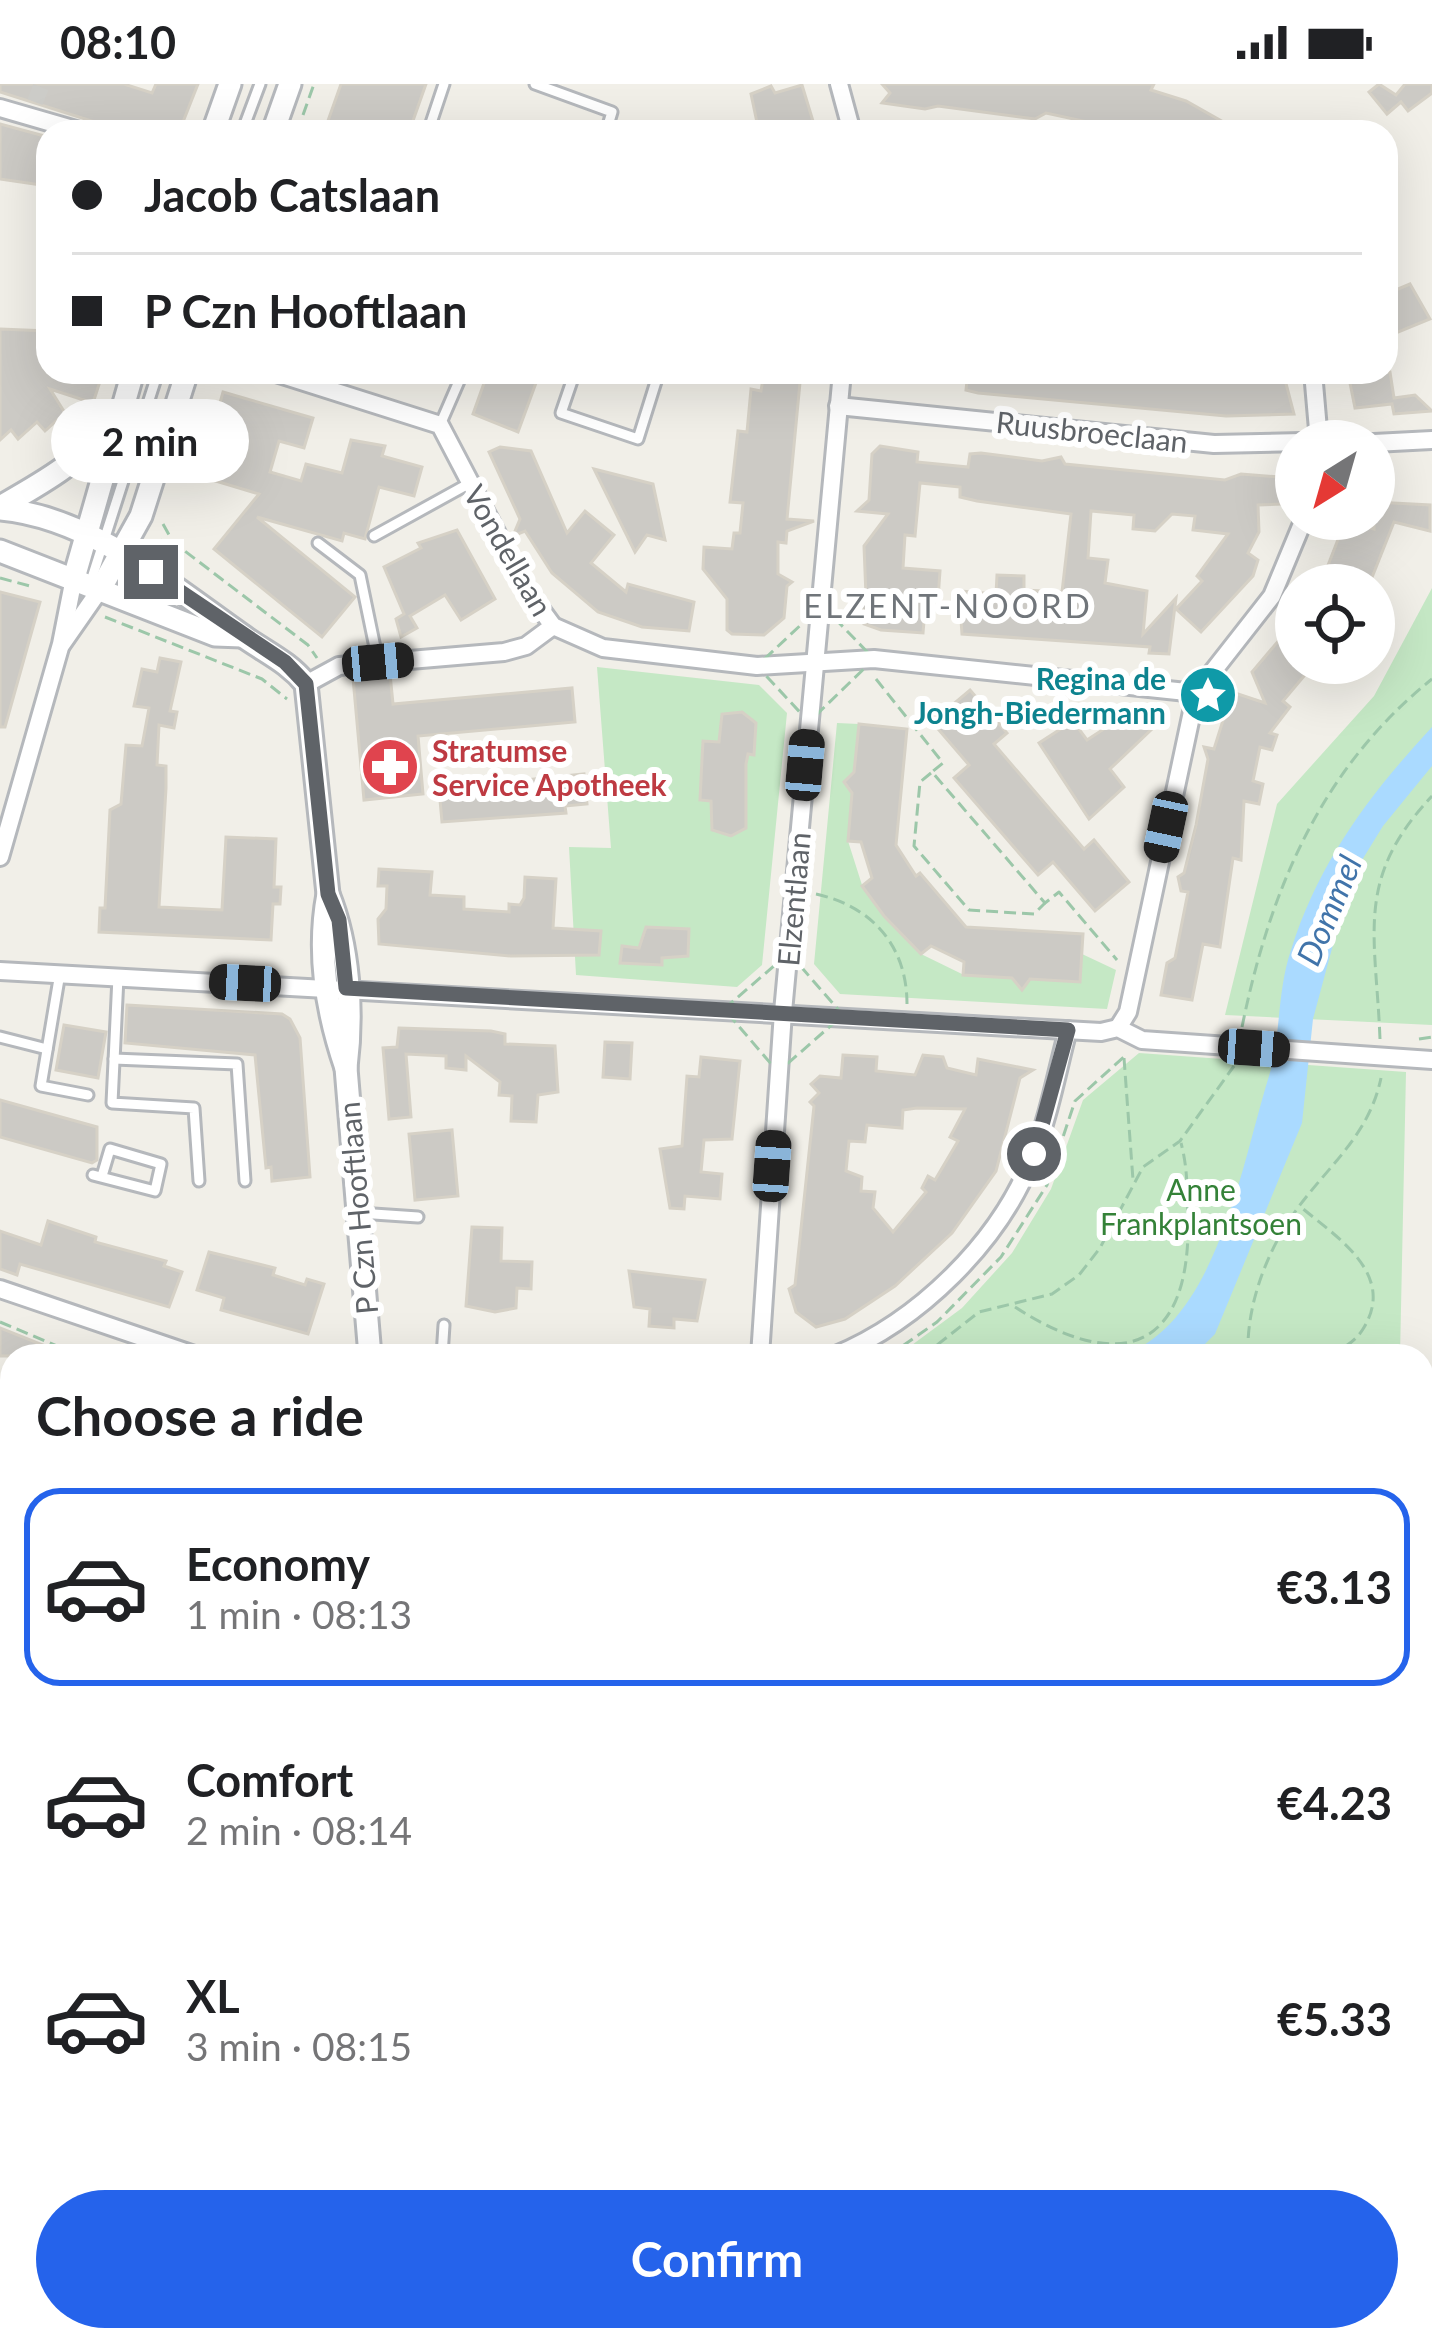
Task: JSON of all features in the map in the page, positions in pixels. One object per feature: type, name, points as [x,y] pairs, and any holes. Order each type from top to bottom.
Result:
[{"type":"street","points":[[217,120],[230,84]]},
{"type":"street","points":[[277,120],[290,84]]},
{"type":"street","points":[[839,84],[849,120]]},
{"type":"street","points":[[0,107],[33,108],[58,120]]},
{"type":"street","points":[[0,857],[61,644],[104,546],[130,384]]},
{"type":"street","points":[[61,644],[104,546],[141,517],[183,384]]},
{"type":"street","points":[[311,384],[440,425]]},
{"type":"street","name":"Elzentlaan","points":[[761,1344],[783,1012],[841,384]]},
{"type":"street","points":[[1313,384],[1317,420]]},
{"type":"street","name":"Ruusbroeclaan","points":[[838,406],[1214,444],[1275,442]]},
{"type":"street","points":[[0,508],[59,475],[94,446],[123,408]]},
{"type":"street","name":"Vondellaan","points":[[440,425],[526,590],[553,626],[603,648],[757,666],[874,659],[1196,693]]},
{"type":"street","points":[[1395,442],[1432,440]]},
{"type":"street","points":[[0,508],[51,520],[104,546],[315,679],[339,666],[504,652],[526,646],[553,626]]},
{"type":"street","points":[[1118,1028],[1128,1012],[1196,693],[1272,596],[1295,540]]},
{"type":"street","points":[[0,550],[215,635],[242,636]]},
{"type":"street","name":"P Czn Hooftlaan","points":[[315,679],[314,727],[328,894],[339,920],[350,1030],[346,1068],[368,1344]]},
{"type":"street","points":[[0,970],[1068,1030],[1118,1028],[1142,1040],[1245,1041],[1432,1060]]},
{"type":"street","points":[[854,1344],[912,1310],[975,1250],[1009,1206],[1034,1154],[1068,1030]]},
{"type":"street","points":[[0,1289],[162,1344]]},
{"type":"lane","points":[[246,120],[260,84]]},
{"type":"lane","points":[[432,120],[444,84]]},
{"type":"lane","points":[[535,84],[612,112],[610,120]]},
{"type":"lane","points":[[104,546],[154,384]]},
{"type":"lane","points":[[440,425],[458,384]]},
{"type":"lane","points":[[571,384],[561,413],[638,439],[655,384]]},
{"type":"lane","points":[[374,536],[470,483]]},
{"type":"lane","points":[[318,543],[360,575],[378,662]]},
{"type":"lane","points":[[60,973],[41,1086],[88,1095]]},
{"type":"lane","points":[[118,976],[112,1103],[194,1108],[200,1181]]},
{"type":"lane","points":[[0,1037],[47,1049]]},
{"type":"lane","points":[[114,1059],[237,1064],[245,1181]]},
{"type":"lane","points":[[110,1149],[161,1164],[155,1191],[97,1176],[110,1149]]},
{"type":"lane","points":[[359,1213],[418,1217]]},
{"type":"lane","points":[[443,1344],[444,1325]]},
{"type":"lane","points":[[0,1843],[0,1908]]},
{"type":"path","points":[[301,120],[314,84]]},
{"type":"path","points":[[162,523],[173,542],[308,645],[315,679]]},
{"type":"path","points":[[157,550],[165,536]]},
{"type":"path","points":[[0,578],[36,588]]},
{"type":"path","points":[[103,616],[262,679],[314,727]]},
{"type":"path","points":[[874,659],[876,685],[943,763],[920,782],[914,846],[969,910],[1034,914],[1059,892],[1118,961],[1138,965]]},
{"type":"path","points":[[938,1344],[979,1312],[1052,1294],[1079,1275],[1100,1248],[1133,1181],[1149,1161],[1180,1141],[1224,1083],[1245,1041],[1262,940],[1318,808],[1373,732],[1432,680]]},
{"type":"path","points":[[932,772],[1046,903]]},
{"type":"path","points":[[1248,1344],[1251,1309],[1262,1276],[1299,1205],[1364,1126],[1375,1105],[1381,1056],[1377,889],[1384,859],[1432,796]]},
{"type":"path","points":[[793,892],[844,900],[878,926],[900,960],[907,1018]]},
{"type":"path","points":[[1124,1057],[1133,1181]]},
{"type":"path","points":[[1120,1344],[1150,1333],[1176,1301],[1189,1266],[1188,1168],[1180,1141]]},
{"type":"path","points":[[1299,1205],[1364,1262],[1372,1282],[1370,1317],[1349,1344]]},
{"type":"path","points":[[1015,1306],[1060,1336],[1086,1344]]},
{"type":"path","points":[[0,1322],[52,1344]]},
{"type":"green space","points":[[1432,588],[1432,1025],[1225,1015],[1277,804],[1380,684],[1395,684],[1395,657]]},
{"type":"green space","points":[[597,667],[759,685],[787,713],[762,965],[737,987],[576,975],[569,847],[611,848]]},
{"type":"green space","points":[[837,723],[859,724],[848,841],[862,885],[921,954],[964,975],[1080,982],[1082,954],[1116,970],[1107,1009],[840,994],[814,964]]},
{"type":"green space","name":"Anne Frankplantsoen","points":[[1139,1053],[1406,1072],[1400,1344],[913,1344],[962,1308],[1012,1253],[1051,1189],[1083,1100]]},
{"type":"water","name":"Dommel","points":[[1432,727],[1432,766],[1383,826],[1351,878],[1313,1019],[1302,1123],[1215,1334],[1205,1344],[1143,1344],[1180,1312],[1221,1237],[1273,1061],[1287,966],[1303,918],[1349,830]]},
{"type":"building","points":[[0,84],[124,84],[152,93],[156,84],[198,84],[184,120],[88,120],[0,92]]},
{"type":"building","points":[[341,84],[426,84],[413,120],[328,120]]},
{"type":"building","points":[[882,84],[1154,84],[1151,90],[1186,101],[1220,120],[1078,120],[1046,113],[1035,119],[882,103],[890,93]]},
{"type":"building","points":[[1379,84],[1396,95],[1405,84],[1432,84],[1432,93],[1408,111],[1401,102],[1387,114],[1369,92]]},
{"type":"building","points":[[802,85],[813,120],[756,120],[751,94],[771,86],[775,93]]},
{"type":"building","points":[[0,124],[36,134],[36,184],[0,179]]},
{"type":"building","points":[[1410,284],[1430,319],[1398,332],[1398,289]]},
{"type":"building","points":[[0,329],[36,330],[36,384],[99,384],[93,403],[50,389],[65,413],[45,431],[37,422],[18,439],[11,430],[0,440]]},
{"type":"building","points":[[484,384],[536,384],[518,432],[473,414]]},
{"type":"building","points":[[762,384],[800,384],[787,519],[814,521],[787,531],[786,543],[778,542],[778,574],[792,582],[787,586],[784,618],[764,635],[732,634],[727,630],[727,599],[703,569],[704,547],[732,549],[734,533],[740,533],[743,503],[730,502],[738,431],[747,432],[751,389],[761,391]]},
{"type":"building","points":[[967,384],[1286,384],[1294,414],[1226,416],[966,390]]},
{"type":"building","points":[[1350,384],[1392,384],[1394,398],[1415,395],[1432,411],[1394,414],[1392,404],[1355,408]]},
{"type":"building","points":[[223,392],[313,418],[304,448],[279,441],[270,472],[301,481],[306,464],[342,473],[351,440],[385,446],[382,456],[422,467],[414,496],[379,487],[365,539],[344,533],[342,541],[257,517],[355,597],[322,637],[214,549],[259,494],[199,476],[202,468],[194,465],[199,450],[206,453]]},
{"type":"building","points":[[880,446],[918,452],[917,462],[968,467],[970,454],[981,453],[1042,461],[1061,457],[1065,464],[1225,480],[1241,474],[1275,477],[1275,504],[1258,505],[1259,532],[1248,553],[1258,560],[1253,576],[1201,632],[1176,609],[1202,581],[1197,576],[1228,534],[1193,530],[1195,516],[1172,514],[1155,531],[1133,529],[1134,515],[1091,511],[1088,558],[1108,560],[1105,583],[1147,591],[1143,634],[1176,598],[1169,654],[1149,653],[1150,647],[962,634],[959,591],[996,594],[997,575],[1024,576],[1024,590],[1062,592],[1071,514],[977,501],[960,497],[960,487],[920,483],[915,536],[905,535],[903,568],[940,571],[938,599],[926,598],[923,633],[881,630],[864,624],[865,612],[855,602],[866,596],[864,546],[888,514],[857,511],[869,500],[872,454]]},
{"type":"building","points":[[500,447],[531,451],[567,533],[585,511],[614,535],[591,563],[626,592],[628,584],[694,602],[689,631],[642,627],[598,612],[552,573],[525,531],[513,536],[520,519],[489,452]]},
{"type":"building","points":[[594,469],[653,484],[665,540],[647,535],[635,552]]},
{"type":"building","points":[[1395,503],[1430,505],[1430,531],[1395,522]]},
{"type":"building","points":[[457,530],[495,599],[461,620],[445,595],[410,616],[417,628],[401,637],[396,619],[404,614],[384,567],[421,548],[418,543]]},
{"type":"building","points":[[1338,540],[1387,540],[1377,564],[1328,564]]},
{"type":"building","points":[[0,592],[40,602],[5,727],[0,727]]},
{"type":"building","points":[[1275,645],[1275,684],[1297,684],[1283,701],[1290,707],[1270,733],[1277,735],[1272,750],[1260,747],[1253,781],[1263,784],[1259,804],[1244,801],[1241,860],[1233,858],[1220,947],[1203,944],[1192,1000],[1161,995],[1167,963],[1175,958],[1188,892],[1181,891],[1178,877],[1184,873],[1196,825],[1208,759],[1204,747],[1214,749],[1225,714],[1219,703],[1232,692],[1265,703],[1252,672]]},
{"type":"building","points":[[160,658],[181,662],[170,711],[177,712],[174,728],[159,725],[157,765],[166,766],[166,788],[159,907],[222,910],[226,837],[276,839],[274,887],[281,887],[280,904],[273,904],[271,940],[99,932],[100,908],[105,908],[110,810],[121,804],[126,745],[142,746],[149,708],[134,706],[142,669],[157,672]]},
{"type":"building","points":[[390,674],[393,704],[572,688],[575,722],[418,736],[423,794],[364,800],[353,678]]},
{"type":"building","points":[[970,690],[1007,733],[994,744],[1084,849],[1094,840],[1129,882],[1095,911],[1053,862],[1038,875],[954,778],[969,765],[932,722]]},
{"type":"building","points":[[1139,706],[1155,726],[1110,769],[1124,787],[1089,819],[1039,743],[1073,721],[1087,740]]},
{"type":"building","points":[[742,712],[756,723],[754,755],[748,754],[746,764],[746,828],[731,836],[712,830],[711,801],[700,800],[703,741],[719,742],[722,714]]},
{"type":"building","points":[[859,724],[907,729],[896,845],[916,876],[920,873],[966,927],[1083,934],[1080,982],[1030,979],[1022,990],[1012,978],[963,975],[964,962],[931,946],[921,954],[884,916],[862,886],[872,878],[861,842],[848,841],[852,793],[844,782],[854,772]]},
{"type":"building","points":[[584,774],[587,804],[565,806],[566,813],[442,822],[439,789]]},
{"type":"building","points":[[379,869],[432,872],[430,895],[464,897],[464,909],[509,912],[509,904],[520,905],[524,898],[525,877],[556,879],[553,928],[601,931],[599,955],[511,956],[379,944],[378,919],[386,909],[387,886],[378,886]]},
{"type":"building","points":[[646,927],[689,929],[688,956],[662,958],[662,965],[620,963],[622,946],[639,948]]},
{"type":"building","points":[[127,1005],[282,1014],[290,1019],[300,1038],[310,1177],[272,1181],[271,1167],[266,1168],[255,1055],[125,1043]]},
{"type":"building","points":[[64,1025],[106,1032],[98,1078],[56,1070]]},
{"type":"building","points":[[399,1028],[491,1031],[505,1034],[505,1044],[555,1046],[558,1092],[538,1095],[536,1122],[511,1121],[512,1096],[499,1095],[500,1082],[466,1056],[466,1070],[446,1068],[446,1056],[406,1054],[411,1117],[389,1119],[383,1048],[397,1047]]},
{"type":"building","points":[[605,1042],[632,1043],[630,1079],[603,1077]]},
{"type":"building","points":[[843,1055],[877,1057],[876,1071],[915,1075],[923,1055],[943,1057],[947,1068],[976,1075],[978,1059],[1033,1070],[1020,1078],[996,1171],[952,1233],[895,1286],[845,1319],[816,1327],[796,1312],[789,1289],[795,1285],[814,1106],[810,1102],[819,1093],[811,1084],[820,1076],[841,1078]],"holes":[[[965,1109],[950,1137],[958,1141],[935,1180],[928,1176],[922,1188],[926,1192],[893,1232],[873,1208],[875,1192],[861,1191],[862,1177],[846,1171],[849,1141],[865,1142],[867,1125],[902,1128],[903,1110]]]},
{"type":"building","points":[[701,1057],[740,1061],[732,1139],[704,1140],[701,1172],[722,1174],[720,1199],[685,1196],[684,1209],[670,1208],[660,1149],[682,1146],[687,1076],[699,1077]]},
{"type":"building","points":[[0,1100],[97,1127],[97,1160],[92,1163],[0,1137]]},
{"type":"building","points":[[452,1130],[458,1196],[415,1200],[409,1134]]},
{"type":"building","points":[[48,1221],[96,1237],[95,1242],[166,1261],[164,1266],[182,1272],[169,1307],[20,1264],[17,1275],[0,1269],[0,1231],[41,1245]]},
{"type":"building","points":[[472,1227],[502,1228],[501,1261],[532,1262],[531,1289],[517,1288],[516,1308],[495,1312],[466,1306]]},
{"type":"building","points":[[209,1252],[275,1268],[273,1275],[305,1285],[307,1279],[324,1284],[308,1334],[221,1310],[224,1298],[197,1290]]},
{"type":"building","points":[[629,1271],[705,1280],[697,1321],[674,1319],[674,1328],[649,1326],[650,1309],[634,1307]]},
{"type":"building","points":[[0,1328],[40,1344],[0,1344]]},
{"type":"tunnel","points":[[35,102],[42,84]]},
{"type":"place","name":"Regina de Jongh-Biedermann","points":[[1208,695]]},
{"type":"place","name":"Stratumse Service Apotheek","points":[[390,767]]},
{"type":"district","name":"ELZENT-NOORD","points":[[948,605]]},
{"type":"route","points":[[151,572],[231,622],[242,636],[285,662],[306,684],[328,894],[339,920],[346,988],[1068,1030],[1034,1154]]}]
